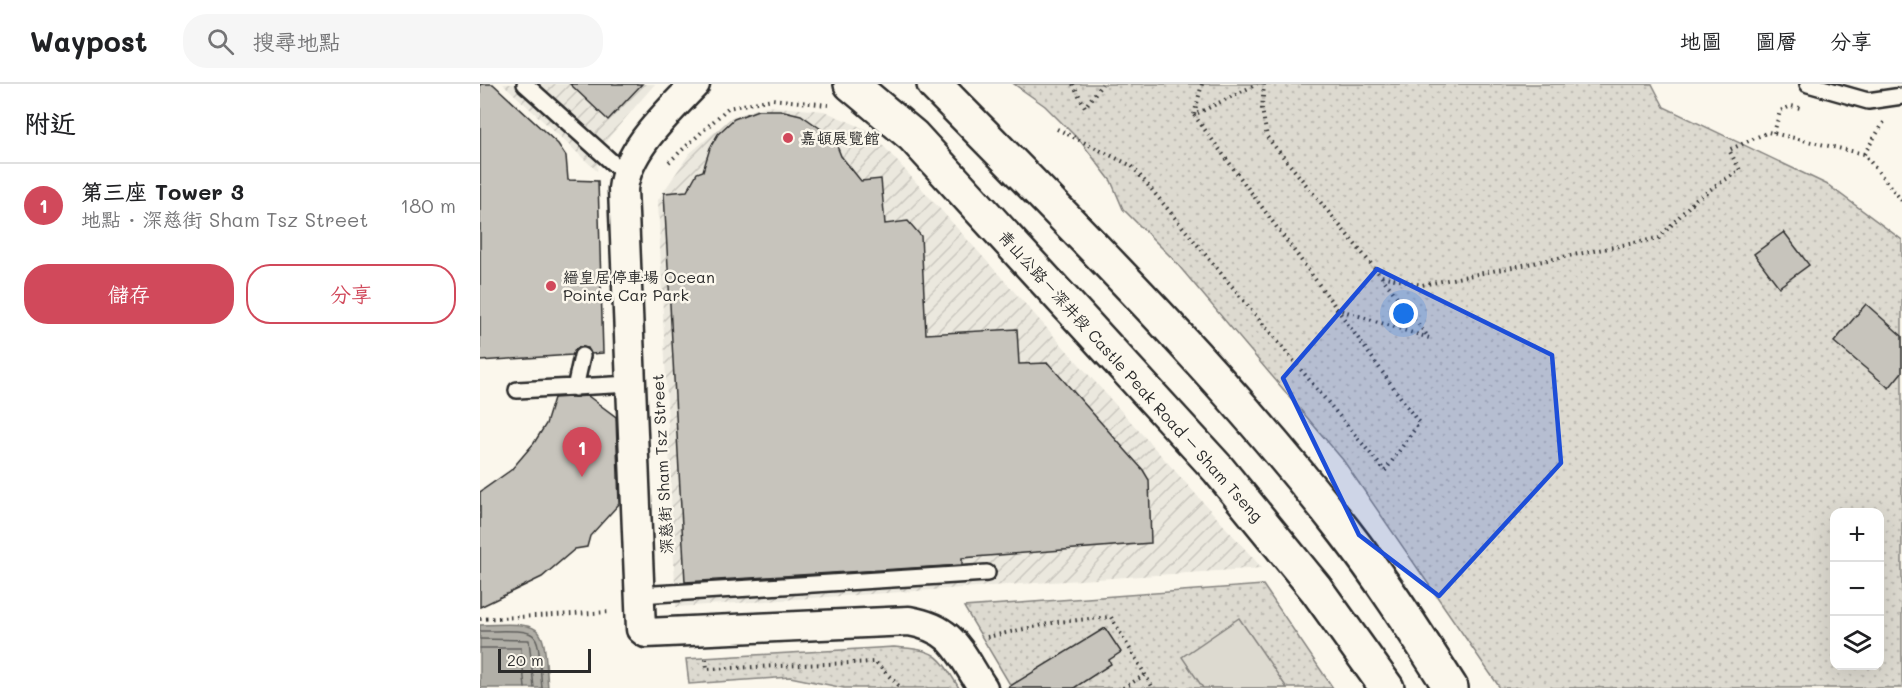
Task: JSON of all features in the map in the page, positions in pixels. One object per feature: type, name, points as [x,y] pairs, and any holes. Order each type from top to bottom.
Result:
[{"type":"main road","points":[[934,84],[1096,249],[1283,456],[1382,581],[1451,688]]},
{"type":"main road","name":"青山公路－深井段 Castle Peak Road – Sham Tseng","points":[[842,95],[913,136],[1218,469],[1309,580],[1387,688]]},
{"type":"street","name":"深慈街 Sham Tsz Street","points":[[695,84],[642,145],[625,174],[624,222],[641,629],[646,633],[909,621],[930,625],[944,632],[983,688]]},
{"type":"lane","points":[[525,84],[625,174]]},
{"type":"lane","points":[[1808,84],[1868,101],[1902,96]]},
{"type":"lane","points":[[575,388],[582,356]]},
{"type":"lane","points":[[517,390],[632,384]]},
{"type":"lane","points":[[640,602],[987,573]]},
{"type":"path","points":[[1073,84],[1085,107],[1102,84]]},
{"type":"path","points":[[1194,115],[1202,84]]},
{"type":"path","points":[[1194,115],[1257,84]]},
{"type":"path","points":[[1264,84],[1262,109],[1267,137],[1429,338],[1337,309]]},
{"type":"path","points":[[666,165],[728,108],[772,99],[842,95]]},
{"type":"path","points":[[1057,129],[1132,166],[1385,471],[1419,423],[1194,115]]},
{"type":"path","points":[[1863,154],[1889,115]]},
{"type":"path","points":[[1381,276],[1422,285],[1659,238],[1696,199],[1740,170],[1729,150],[1768,132],[1863,154],[1902,201]]},
{"type":"path","points":[[480,619],[640,602]]},
{"type":"path","points":[[982,638],[1057,622],[1111,616],[1153,688]]},
{"type":"path","points":[[707,669],[875,662],[901,688]]},
{"type":"path","points":[[1123,688],[1145,675]]},
{"type":"highlighted area","points":[[1377,269],[1552,355],[1561,463],[1439,596],[1359,535],[1283,378]]},
{"type":"shaded area","points":[[503,84],[655,84],[599,152],[597,171]]},
{"type":"shaded area","points":[[1014,84],[1652,84],[1664,107],[1828,185],[1902,240],[1902,688],[1500,688],[1343,460],[1173,259],[1123,209],[1111,181],[1081,142],[1045,106]]},
{"type":"shaded area","points":[[766,106],[824,111],[870,131],[1262,568],[676,607],[658,200],[689,154],[732,117]]},
{"type":"shaded area","points":[[1263,585],[1333,688],[1012,688],[964,607]]},
{"type":"shaded area","points":[[1239,618],[1287,688],[1203,688],[1182,657]]},
{"type":"shaded area","points":[[894,647],[919,650],[934,655],[946,667],[959,688],[844,688],[790,677],[689,684],[686,659]]},
{"type":"water","points":[[480,625],[519,625],[538,631],[545,651],[548,688],[480,688]]},
{"type":"building","points":[[480,84],[493,84],[558,144],[566,156],[568,180],[598,181],[603,353],[591,354],[588,348],[580,347],[572,355],[480,361]]},
{"type":"building","points":[[570,84],[642,84],[608,120]]},
{"type":"building","points":[[758,110],[780,110],[801,115],[821,129],[837,146],[841,156],[861,181],[881,179],[885,224],[908,221],[921,236],[926,334],[1017,329],[1019,364],[1048,363],[1143,470],[1149,480],[1151,543],[962,558],[962,565],[685,582],[664,193],[687,191],[697,173],[703,171],[710,148],[718,134],[734,119]]},
{"type":"building","points":[[1784,232],[1809,265],[1779,287],[1754,254]]},
{"type":"building","points":[[1866,304],[1902,336],[1902,372],[1889,388],[1834,342]]},
{"type":"building","points":[[588,396],[616,417],[619,504],[590,536],[587,547],[575,549],[542,577],[480,607],[480,492],[511,470],[534,443],[546,424],[554,398]]},
{"type":"building","points":[[1105,628],[1121,652],[1109,660],[1111,664],[1074,688],[1007,688]]},
{"type":"place","name":"嘉頓展覽館","points":[[788,138]]},
{"type":"place","name":"縉皇居停車場 Ocean Pointe Car Park","points":[[551,286]]},
{"type":"place","name":"第三座 Tower 3","points":[[582,477]]}]
